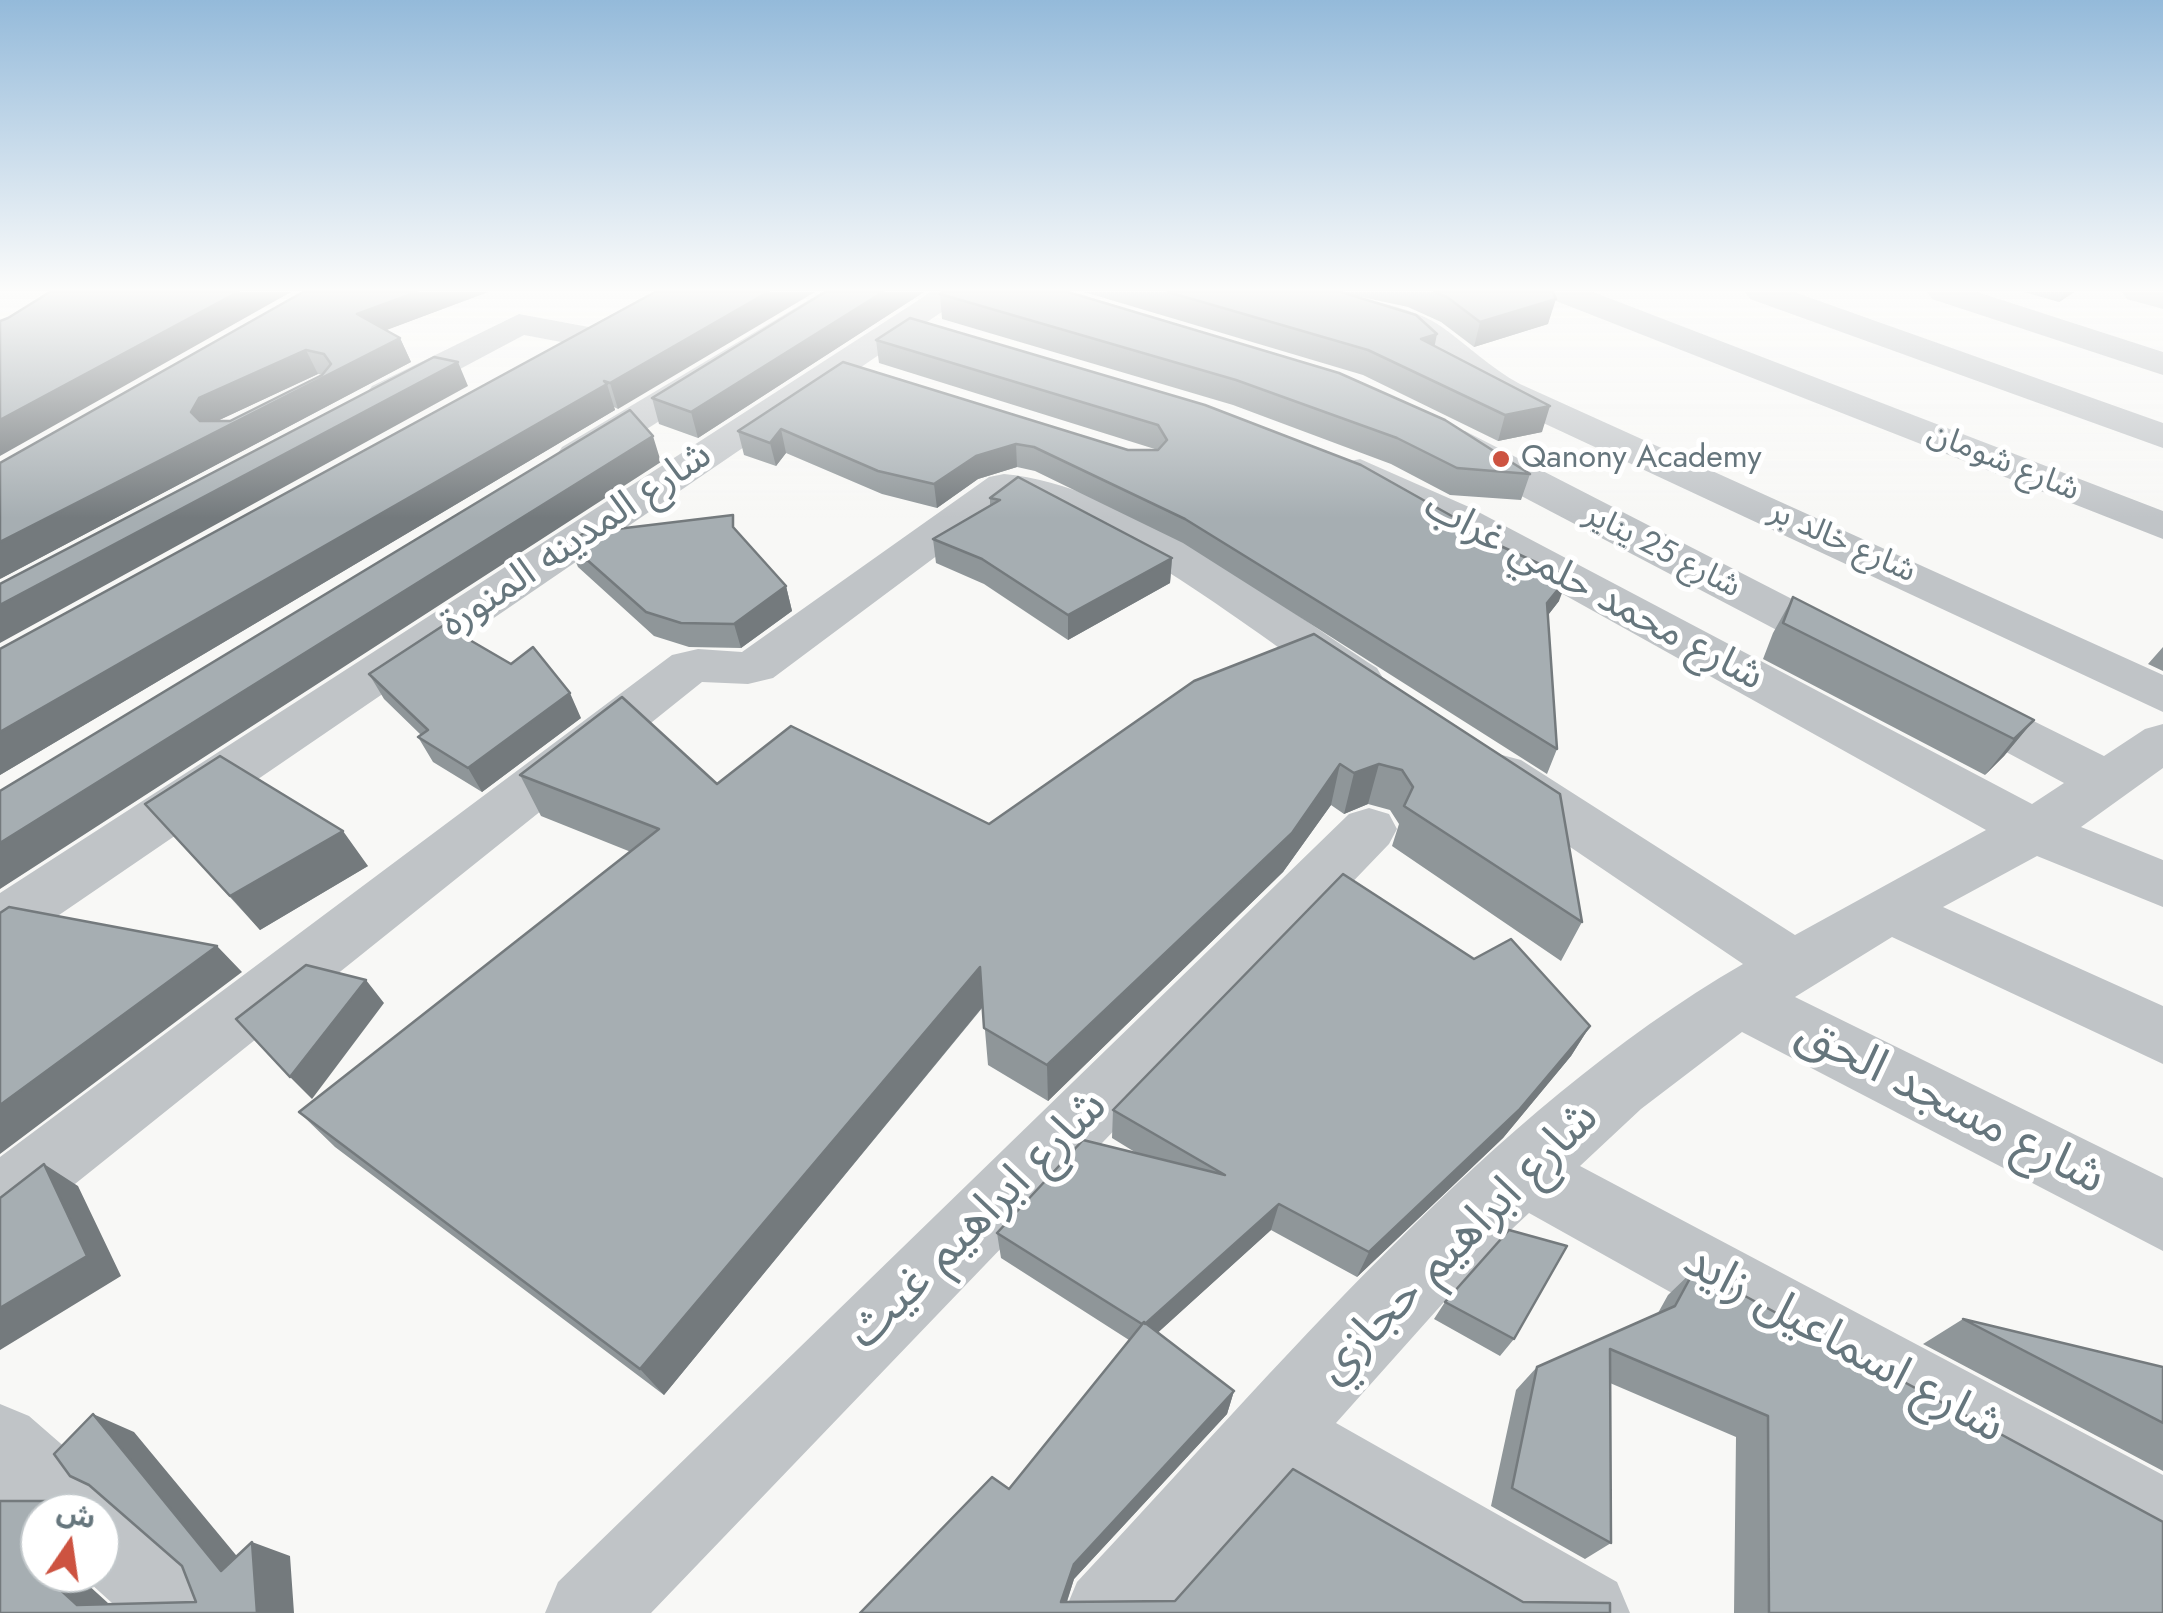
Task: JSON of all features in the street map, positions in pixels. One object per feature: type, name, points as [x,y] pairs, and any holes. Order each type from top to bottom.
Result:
[{"type":"street","points":[[352,412],[437,367]]},
{"type":"street","points":[[542,476],[722,367]]},
{"type":"street","name":"شارع المدينه المنورة","points":[[0,924],[840,367]]},
{"type":"street","points":[[841,367],[885,381]]},
{"type":"street","name":"شارع خالد بر","points":[[1467,367],[1507,392],[1940,588],[2163,695]]},
{"type":"street","name":"شارع شومان","points":[[1756,367],[2163,526]]},
{"type":"street","points":[[1972,367],[2163,436]]},
{"type":"street","name":"شارع 25 يناير","points":[[1424,420],[1523,480],[2108,782]]},
{"type":"street","name":"شارع محمد حلمي غراب","points":[[1328,457],[1454,516],[2034,831],[2163,884]]},
{"type":"street","points":[[0,1200],[689,667],[705,663],[738,670],[756,666],[994,492],[1018,483],[1044,492],[1165,555],[1397,705]]},
{"type":"street","name":"شارع ابراهيم حجازي","points":[[1108,1613],[1468,1221],[1617,1088],[1765,982],[2034,831],[2163,742]]},
{"type":"street","name":"شارع مسجد الحق","points":[[1463,748],[1765,982],[2163,1216]]},
{"type":"street","name":"شارع ابراهيم غيث","points":[[590,1613],[1368,829]]},
{"type":"street","points":[[1889,909],[2163,1036]]},
{"type":"street","name":"شارع اسماعيل زايد","points":[[1522,1172],[2163,1521]]},
{"type":"street","points":[[1273,1433],[1586,1613]]},
{"type":"street","points":[[0,1445],[54,1493]]},
{"type":"street","points":[[120,1552],[189,1613]]},
{"type":"building","points":[[0,367],[98,367],[0,420]]},
{"type":"building","points":[[170,367],[267,367],[199,398],[191,412],[200,421],[230,421],[322,375],[328,367],[343,367],[0,542],[0,463]]},
{"type":"building","points":[[414,367],[448,367],[0,605],[0,584]]},
{"type":"building","points":[[517,367],[637,367],[610,383],[604,381],[607,384],[0,732],[0,649]]},
{"type":"building","points":[[702,367],[763,367],[691,412],[652,398]]},
{"type":"building","points":[[835,367],[860,367],[1128,450],[1158,450],[1167,440],[1158,425],[966,367],[1077,367],[1205,405],[1361,465],[1482,533],[1481,537],[1568,577],[1547,603],[1557,749],[1185,519],[1034,447],[1016,444],[976,456],[934,484],[878,471],[781,429],[770,443],[738,431]]},
{"type":"building","points":[[1192,367],[1320,367],[1339,373],[1445,420],[1530,474],[1457,468],[1397,438]]},
{"type":"building","points":[[1404,367],[1475,367],[1550,406],[1505,415]]},
{"type":"building","points":[[630,410],[653,436],[0,843],[0,791]]},
{"type":"building","points":[[1018,477],[1172,558],[1068,615],[982,559],[933,539],[1000,500],[990,498]]},
{"type":"building","points":[[733,515],[733,527],[786,586],[734,624],[681,623],[646,612],[568,543],[584,533]]},
{"type":"building","points":[[1793,597],[2034,720],[2014,739],[1783,623]]},
{"type":"building","points":[[444,625],[511,664],[533,647],[570,693],[468,768],[418,737],[428,730],[369,674]]},
{"type":"building","points":[[1314,634],[1560,794],[1582,922],[1404,806],[1413,787],[1402,770],[1379,764],[1354,773],[1340,764],[1292,833],[1047,1065],[984,1028],[980,967],[640,1369],[299,1112],[659,829],[520,775],[622,697],[717,784],[791,726],[989,824],[1194,681]]},
{"type":"building","points":[[220,756],[343,831],[230,896],[145,804]]},
{"type":"building","points":[[1343,874],[1474,959],[1511,939],[1590,1026],[1519,1110],[1369,1252],[1279,1204],[1145,1324],[997,1233],[1083,1140],[1225,1175],[1113,1110]]},
{"type":"building","points":[[9,907],[217,946],[0,1105],[0,913]]},
{"type":"building","points":[[306,965],[366,980],[290,1077],[236,1019]]},
{"type":"building","points":[[44,1164],[87,1256],[0,1308],[0,1198]]},
{"type":"building","points":[[1509,1230],[1567,1246],[1514,1339],[1445,1302]]},
{"type":"building","points":[[1695,1269],[2163,1522],[2163,1613],[1769,1613],[1768,1416],[1610,1349],[1611,1543],[1512,1488],[1537,1367],[1675,1306]]},
{"type":"building","points":[[1963,1319],[2163,1367],[2163,1423]]},
{"type":"building","points":[[1144,1322],[1234,1391],[1074,1564],[1061,1602],[1175,1601],[1293,1469],[1523,1602],[1610,1603],[1610,1613],[860,1613],[992,1477],[1009,1489]]},
{"type":"building","points":[[93,1414],[221,1571],[252,1542],[257,1613],[0,1613],[0,1501],[20,1501],[20,1593],[64,1593],[77,1605],[196,1602],[182,1566],[120,1512],[120,1493],[98,1493],[70,1476],[54,1454]]},
{"type":"place","name":"Qanony Academy","points":[[1501,459]]}]
